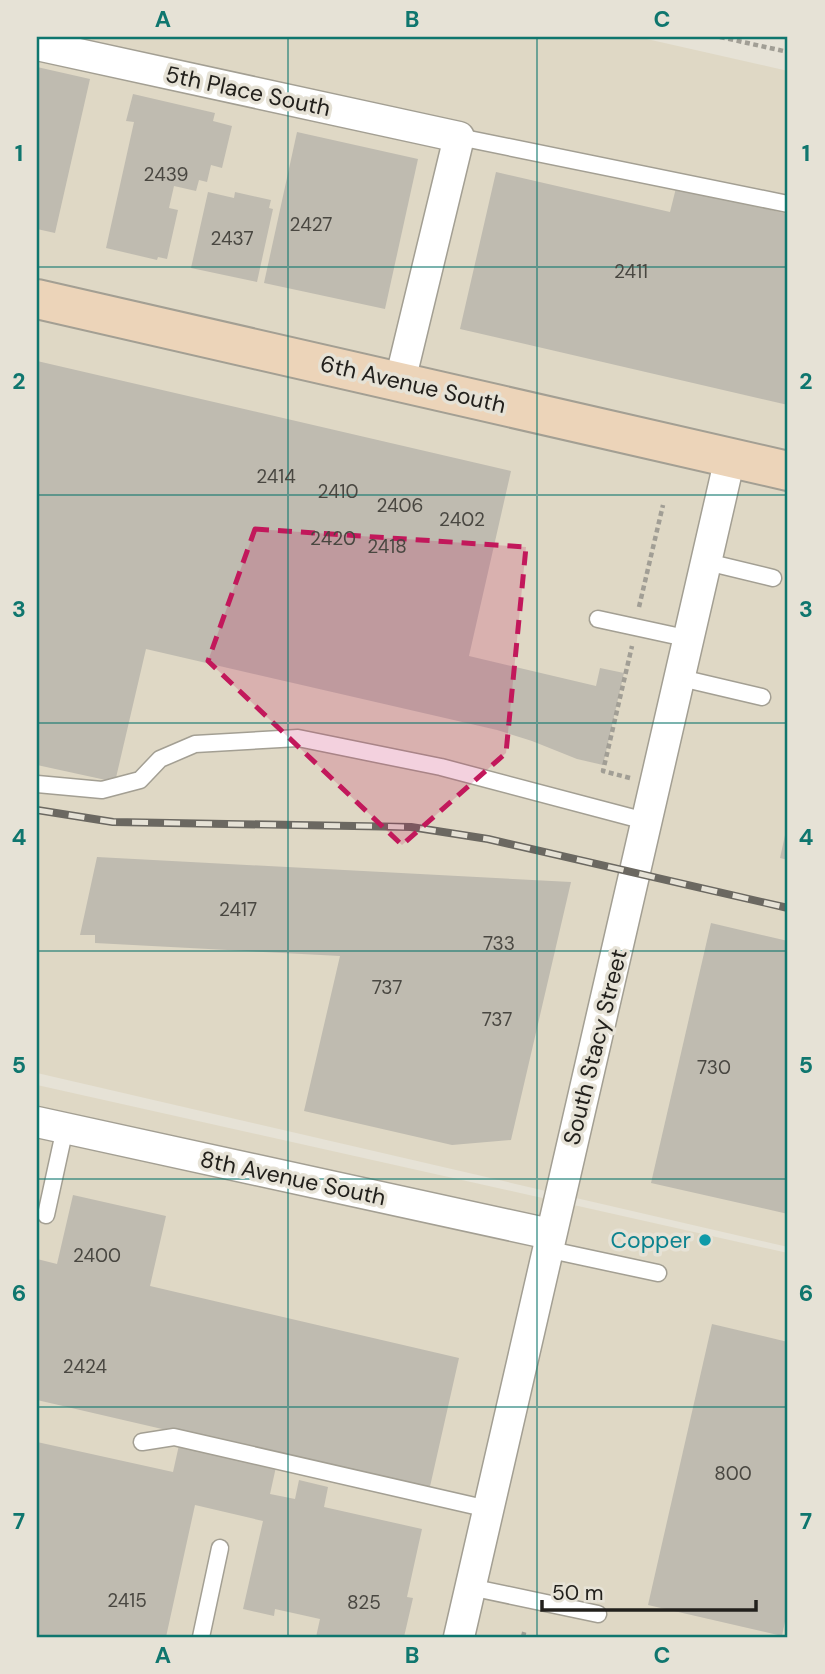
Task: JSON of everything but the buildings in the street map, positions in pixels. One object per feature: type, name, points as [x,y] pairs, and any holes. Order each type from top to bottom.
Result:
[{"type":"street","name":"5th Place South","points":[[37,45],[458,137]]},
{"type":"street","points":[[400,381],[458,137]]},
{"type":"street","name":"6th Avenue South","points":[[37,299],[788,471]]},
{"type":"street","name":"South Stacy Street","points":[[459,1637],[548,1242],[649,822],[730,457]]},
{"type":"street","name":"8th Avenue South","points":[[51,1125],[548,1242]]},
{"type":"lane","points":[[458,137],[788,204]]},
{"type":"lane","points":[[707,562],[773,578]]},
{"type":"lane","points":[[598,619],[690,639]]},
{"type":"lane","points":[[681,678],[762,697]]},
{"type":"lane","points":[[37,784],[102,790],[140,780],[160,760],[195,744],[298,738],[441,767],[649,822]]},
{"type":"lane","points":[[46,1215],[51,1125]]},
{"type":"lane","points":[[548,1242],[658,1273]]},
{"type":"lane","points":[[142,1442],[174,1437],[488,1509]]},
{"type":"lane","points":[[201,1637],[220,1548]]},
{"type":"lane","points":[[470,1587],[598,1614]]},
{"type":"path","points":[[720,37],[788,52]]},
{"type":"path","points":[[523,1637],[525,1629]]},
{"type":"highlighted area","points":[[255,529],[526,547],[506,753],[402,845],[208,661]]},
{"type":"shaded area","points":[[37,37],[638,37],[788,71],[788,1247],[37,1073]]},
{"type":"shaded area","points":[[37,1085],[788,1253],[788,1637],[37,1637]]},
{"type":"railway","points":[[37,810],[113,822],[411,827],[488,839],[788,908]]},
{"type":"place","name":"Copper","points":[[705,1240]]}]
